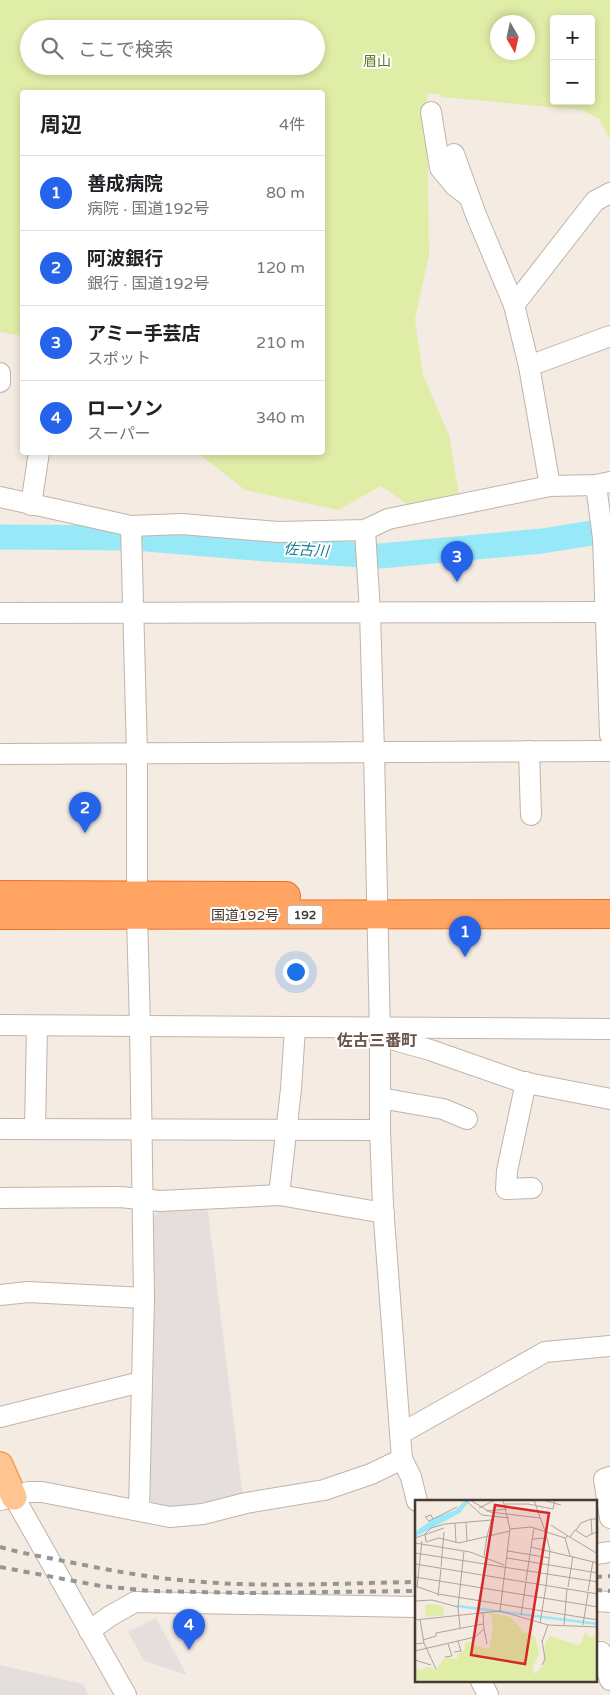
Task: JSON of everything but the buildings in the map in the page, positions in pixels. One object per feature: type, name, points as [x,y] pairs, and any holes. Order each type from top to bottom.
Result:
[{"type":"highway","name":"国道192号","points":[[0,895],[137,906]]},
{"type":"highway","name":"国道192号","points":[[377,906],[610,897]]},
{"type":"highway","name":"国道192号","points":[[0,915],[137,906],[377,906],[610,914]]},
{"type":"main road","points":[[0,1466],[7,1499]]},
{"type":"street","points":[[431,112],[440,168],[455,186],[469,196]]},
{"type":"street","points":[[454,154],[469,196],[514,305],[529,366],[550,486]]},
{"type":"street","points":[[514,305],[595,201],[610,193]]},
{"type":"street","points":[[529,366],[610,336]]},
{"type":"street","points":[[0,373],[0,382]]},
{"type":"street","points":[[31,505],[39,455]]},
{"type":"street","points":[[417,1500],[411,1478],[402,1459],[384,1213],[380,1130],[380,1032],[374,752],[366,546],[388,519],[550,486],[603,484],[602,533],[608,612],[610,735]]},
{"type":"street","points":[[0,497],[131,537],[182,524],[278,532],[366,546]]},
{"type":"street","points":[[131,537],[137,755],[137,906],[144,1298],[139,1510]]},
{"type":"street","points":[[0,612],[608,612]]},
{"type":"street","points":[[529,751],[530,814]]},
{"type":"street","points":[[0,754],[137,755],[610,751]]},
{"type":"street","points":[[0,1025],[295,1028],[380,1032],[610,1028]]},
{"type":"street","points":[[35,1129],[37,1026]]},
{"type":"street","points":[[279,1196],[295,1028]]},
{"type":"street","points":[[380,1032],[526,1082],[610,1099]]},
{"type":"street","points":[[526,1082],[507,1171],[506,1189],[532,1188]]},
{"type":"street","points":[[380,1098],[417,1103],[444,1115],[467,1119]]},
{"type":"street","points":[[0,1129],[380,1130]]},
{"type":"street","points":[[0,1198],[120,1197],[160,1201],[279,1196],[384,1213]]},
{"type":"street","points":[[0,1294],[28,1292],[144,1298]]},
{"type":"street","points":[[400,1434],[545,1352],[610,1346]]},
{"type":"street","points":[[0,1417],[141,1382]]},
{"type":"street","points":[[126,1695],[89,1631],[7,1499],[29,1492],[42,1492],[170,1517],[203,1514],[246,1503],[324,1490],[371,1474],[402,1459]]},
{"type":"street","points":[[610,1477],[604,1479],[610,1518]]},
{"type":"street","points":[[89,1631],[135,1602],[415,1607]]},
{"type":"street","points":[[602,1651],[610,1680]]},
{"type":"street","points":[[482,1682],[488,1695]]},
{"type":"green space","name":"眉山","points":[[0,0],[610,0],[610,139],[599,119],[582,110],[442,97],[438,94],[428,94],[427,97],[429,255],[415,319],[423,375],[449,435],[459,496],[413,508],[381,486],[338,510],[245,490],[201,455],[325,455],[325,90],[20,90],[20,336],[0,332]]},
{"type":"shaded area","points":[[207,1204],[243,1497],[171,1509],[150,1502],[148,1497],[152,1219],[161,1208]]},
{"type":"shaded area","points":[[156,1618],[187,1675],[144,1661],[128,1632]]},
{"type":"shaded area","points":[[0,1665],[83,1684],[88,1695],[0,1695]]},
{"type":"waterway","name":"佐古川","points":[[0,537],[135,538],[380,556],[542,541],[610,530]]},
{"type":"railway","points":[[0,1547],[118,1571],[191,1581],[276,1585],[415,1582]]},
{"type":"railway","points":[[0,1567],[101,1586],[150,1591],[247,1593],[415,1591]]},
{"type":"railway","points":[[598,1577],[610,1576]]},
{"type":"railway","points":[[598,1590],[610,1591]]},
{"type":"place","name":"アミー手芸店","points":[[457,582]]},
{"type":"place","name":"阿波銀行","points":[[85,833]]},
{"type":"place","name":"善成病院","points":[[465,957]]},
{"type":"place","name":"ローソン","points":[[189,1650]]},
{"type":"district","name":"佐古三番町","points":[[377,1041]]}]
